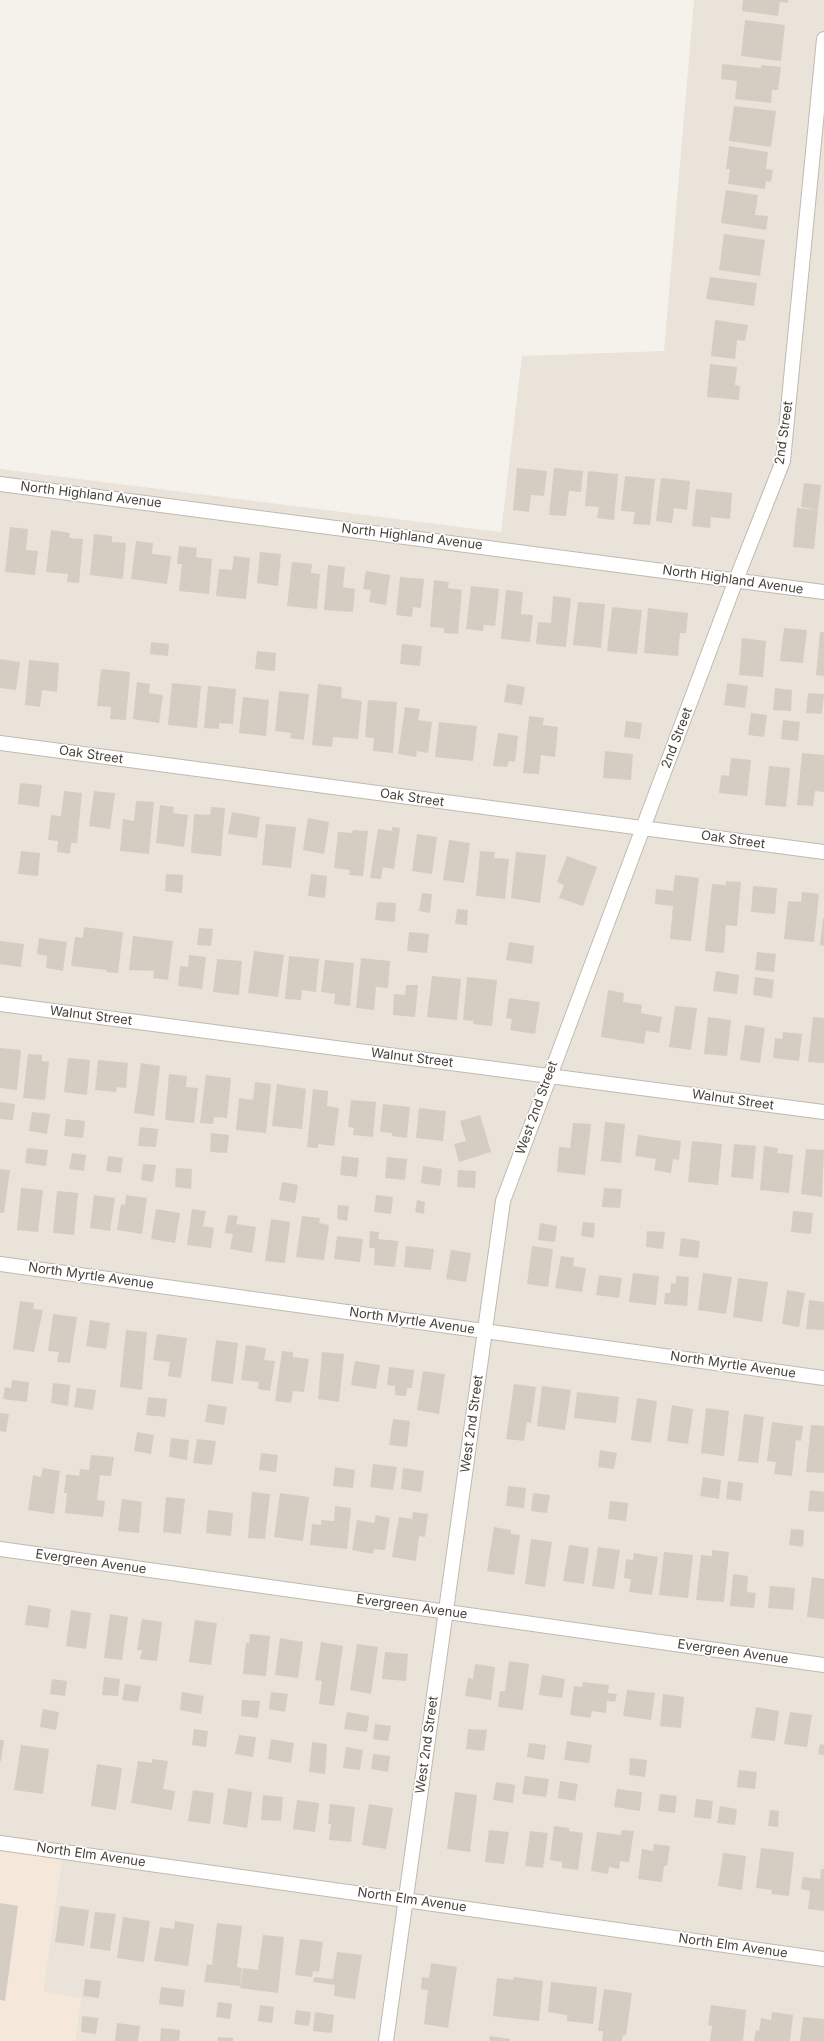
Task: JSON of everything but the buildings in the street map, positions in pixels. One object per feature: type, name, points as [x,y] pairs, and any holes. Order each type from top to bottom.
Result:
[{"type":"street","name":"2nd Street","points":[[642,828],[783,461],[824,39]]},
{"type":"street","name":"North Highland Avenue","points":[[0,484],[824,592]]},
{"type":"street","name":"Oak Street","points":[[0,743],[824,852]]},
{"type":"street","name":"West 2nd Street","points":[[386,2041],[502,1201],[642,828]]},
{"type":"street","name":"Walnut Street","points":[[0,1004],[824,1112]]},
{"type":"street","name":"North Myrtle Avenue","points":[[0,1264],[824,1378]]},
{"type":"street","name":"Evergreen Avenue","points":[[0,1549],[824,1665]]},
{"type":"street","name":"North Elm Avenue","points":[[0,1843],[824,1959]]},
{"type":"shaded area","points":[[694,0],[824,0],[824,2041],[75,2041],[81,1998],[43,1992],[62,1858],[0,1850],[0,469],[501,532],[522,356],[664,351]]},
{"type":"shaded area","points":[[0,1850],[62,1858],[43,1991],[81,1998],[75,2041],[0,2041]]}]
